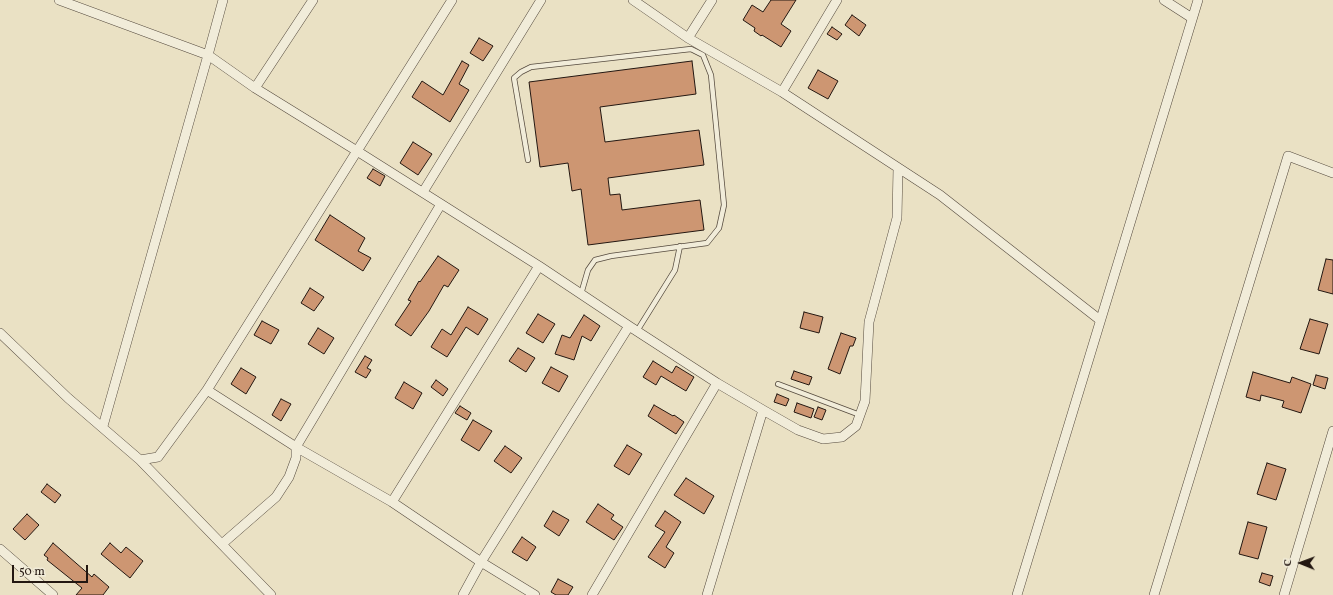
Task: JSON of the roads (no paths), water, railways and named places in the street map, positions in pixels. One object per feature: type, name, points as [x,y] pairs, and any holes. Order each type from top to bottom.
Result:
[{"type":"street","points":[[60,0],[208,55],[255,88],[423,192],[717,382],[798,430],[823,439],[842,437],[856,426],[865,401],[869,322],[897,218],[898,168]]},
{"type":"street","points":[[103,426],[223,0]]},
{"type":"street","points":[[255,88],[313,0]]},
{"type":"street","points":[[140,460],[158,457],[207,390],[452,0]]},
{"type":"street","points":[[423,192],[541,0]]},
{"type":"street","points":[[633,0],[688,38],[782,92],[940,194],[1100,320]]},
{"type":"street","points":[[688,38],[712,0]]},
{"type":"street","points":[[782,92],[837,0]]},
{"type":"street","points":[[1164,0],[1192,18]]},
{"type":"street","points":[[1017,595],[1198,0]]},
{"type":"street","points":[[1154,595],[1288,156],[1333,173]]},
{"type":"street","points":[[222,544],[276,497],[289,477],[296,458],[296,446],[441,204]]},
{"type":"street","points":[[392,502],[539,266]]},
{"type":"street","points":[[463,595],[629,326]]},
{"type":"street","points":[[0,333],[68,398],[103,426],[140,460],[272,595]]},
{"type":"street","points":[[592,595],[717,382]]},
{"type":"street","points":[[207,390],[296,446],[392,502],[482,562],[535,595]]},
{"type":"street","points":[[707,595],[763,410]]},
{"type":"street","points":[[1284,595],[1333,431]]},
{"type":"street","points":[[0,549],[53,595]]},
{"type":"lane","points":[[528,160],[514,78],[521,72],[531,67],[691,49],[703,56],[711,75],[724,205],[719,228],[707,243],[611,256],[595,260],[588,270],[581,294]]},
{"type":"lane","points":[[638,331],[675,270],[680,246]]},
{"type":"lane","points":[[778,384],[860,415]]}]
